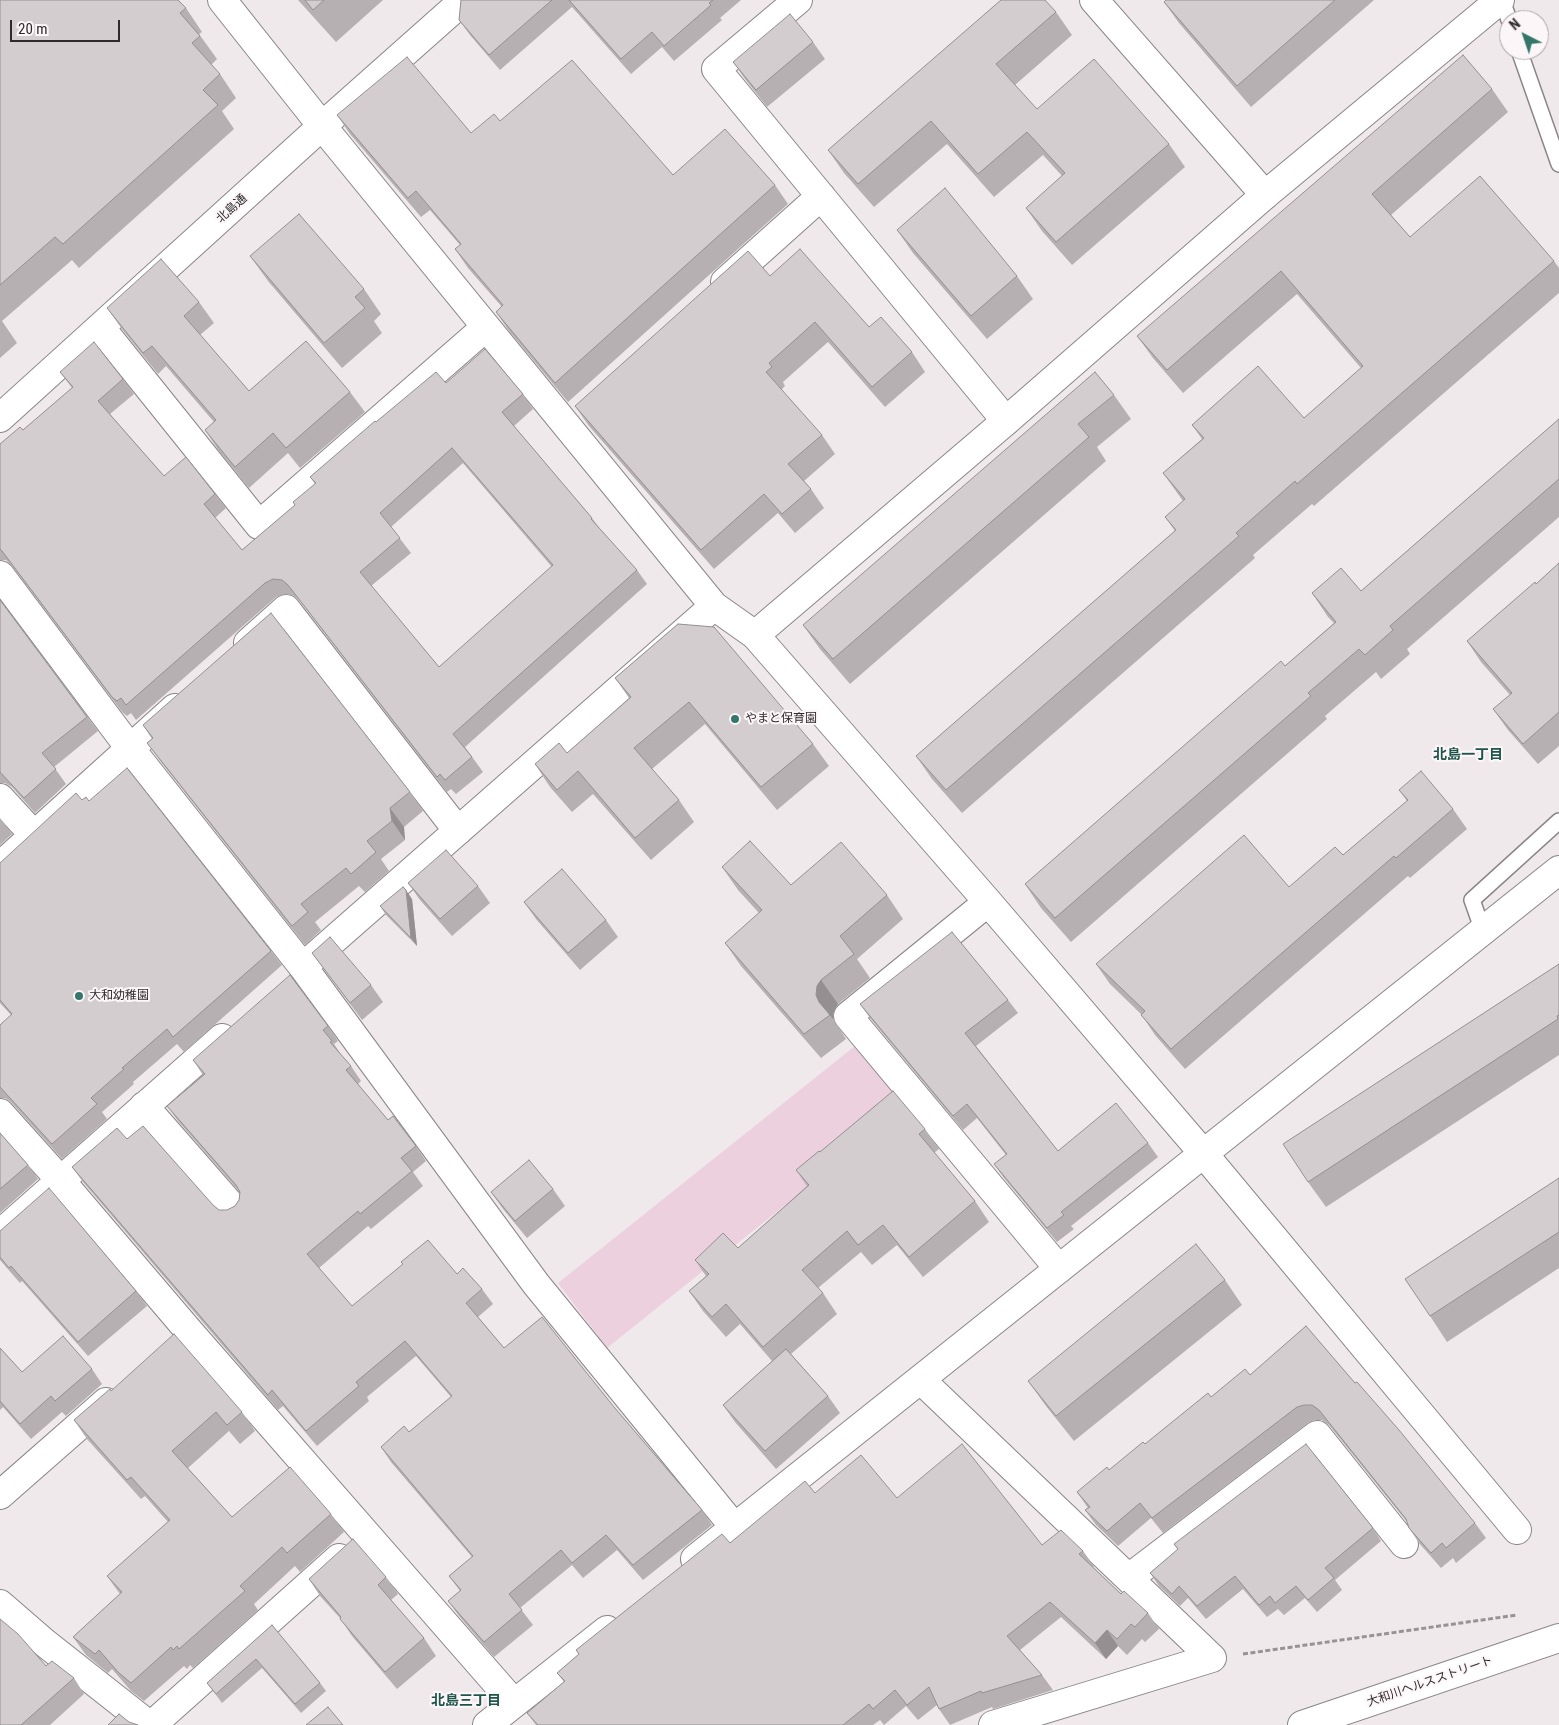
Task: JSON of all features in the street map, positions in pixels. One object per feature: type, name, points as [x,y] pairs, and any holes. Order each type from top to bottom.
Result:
[{"type":"street","points":[[222,0],[322,126],[714,606],[755,635],[988,902],[1203,1153],[1517,1530]]},
{"type":"street","name":"北島通","points":[[0,418],[464,0]]},
{"type":"street","points":[[798,0],[716,70],[1006,421]]},
{"type":"street","points":[[1094,0],[1265,194]]},
{"type":"street","points":[[755,635],[1006,421],[1265,194],[1501,0]]},
{"type":"street","points":[[704,301],[821,196]]},
{"type":"street","points":[[101,328],[259,525],[486,327]]},
{"type":"street","points":[[566,425],[588,405]]},
{"type":"street","points":[[0,575],[130,748],[303,967],[536,1284],[734,1528]]},
{"type":"street","points":[[282,986],[714,606]]},
{"type":"street","points":[[226,662],[286,609],[458,831]]},
{"type":"street","points":[[0,866],[197,688]]},
{"type":"street","points":[[0,798],[34,835]]},
{"type":"street","points":[[674,1577],[1559,870]]},
{"type":"street","points":[[988,902],[848,1016],[1059,1269]]},
{"type":"street","points":[[0,1234],[238,1024]]},
{"type":"street","points":[[144,1106],[235,1210]]},
{"type":"street","points":[[0,1112],[514,1703]]},
{"type":"street","points":[[166,1349],[188,1330]]},
{"type":"street","points":[[921,1380],[1212,1658],[993,1725]]},
{"type":"street","points":[[0,1495],[123,1387]]},
{"type":"street","points":[[1129,1578],[1317,1436],[1404,1544]]},
{"type":"street","points":[[0,1604],[45,1643],[150,1725],[366,1534]]},
{"type":"street","points":[[487,1725],[628,1613]]},
{"type":"street","name":"大和川ヘルスストリート","points":[[1302,1725],[1559,1638]]},
{"type":"lane","points":[[1523,60],[1559,164]]},
{"type":"lane","points":[[1483,931],[1472,900],[1559,821]]},
{"type":"path","points":[[1212,1658],[1525,1614]]},
{"type":"shaded area","points":[[860,1042],[910,1105],[607,1348],[558,1283]]},
{"type":"building","points":[[0,0],[178,0],[186,8],[180,13],[200,36],[192,43],[220,74],[203,90],[218,105],[63,244],[55,237],[0,285]]},
{"type":"building","points":[[305,0],[324,0],[313,10]]},
{"type":"building","points":[[461,0],[552,0],[489,55],[459,20]]},
{"type":"building","points":[[569,0],[713,0],[709,3],[711,5],[664,46],[652,32],[621,59]]},
{"type":"building","points":[[1001,0],[1045,0],[1056,12],[996,64],[1037,109],[1094,59],[1169,144],[1056,242],[1026,208],[1065,173],[1027,132],[978,174],[931,121],[858,184],[828,150]]},
{"type":"building","points":[[1166,0],[1335,0],[1237,86],[1164,2]]},
{"type":"building","points":[[790,14],[813,42],[756,90],[733,62]]},
{"type":"building","points":[[1463,55],[1492,89],[1372,194],[1410,237],[1480,176],[1554,261],[1297,484],[1295,481],[1236,533],[1239,536],[946,790],[916,756],[1176,530],[1165,517],[1185,499],[1163,473],[1204,438],[1192,425],[1258,366],[1304,418],[1363,366],[1281,271],[1167,370],[1137,336]]},
{"type":"building","points":[[407,57],[471,133],[494,114],[500,121],[572,60],[673,175],[725,129],[775,185],[555,383],[496,312],[503,305],[455,249],[461,244],[416,191],[408,198],[337,115]]},
{"type":"building","points":[[945,188],[1017,276],[971,316],[897,230]]},
{"type":"building","points":[[299,214],[364,289],[355,297],[365,308],[324,343],[250,256]]},
{"type":"building","points":[[800,249],[869,327],[881,317],[912,352],[872,387],[815,322],[769,363],[772,367],[766,372],[822,435],[788,464],[811,489],[782,514],[764,494],[701,550],[575,406],[748,251],[770,276]]},
{"type":"building","points":[[161,259],[199,302],[184,316],[249,391],[306,341],[350,392],[286,448],[273,433],[235,467],[205,430],[216,420],[152,346],[143,353],[107,308]]},
{"type":"building","points":[[94,342],[123,379],[98,401],[164,476],[186,457],[215,494],[204,504],[242,550],[295,505],[293,502],[316,483],[310,477],[375,421],[436,372],[446,383],[485,349],[523,394],[502,412],[591,519],[637,570],[453,734],[472,757],[445,780],[440,774],[437,777],[288,585],[282,580],[273,579],[265,583],[126,705],[121,698],[117,701],[112,697],[0,549],[0,444],[20,427],[23,430],[73,387],[60,372]],"holes":[[[452,448],[553,565],[439,667],[360,572],[400,538],[380,513]]]},
{"type":"building","points":[[1095,372],[1114,395],[1078,424],[1089,437],[833,659],[803,625]]},
{"type":"building","points":[[1559,419],[1559,479],[1390,626],[1393,630],[1365,655],[1359,649],[1308,693],[1311,696],[1055,918],[1025,884],[1281,661],[1285,666],[1336,622],[1312,593],[1341,568],[1361,591]]},
{"type":"building","points":[[1559,563],[1559,712],[1523,744],[1493,709],[1512,693],[1467,641]]},
{"type":"building","points":[[0,600],[87,717],[42,753],[56,769],[24,798],[0,772]]},
{"type":"building","points":[[271,613],[410,792],[390,808],[392,821],[367,841],[376,852],[351,874],[346,868],[301,904],[308,912],[292,926],[147,743],[153,738],[143,725]]},
{"type":"building","points":[[678,624],[714,627],[813,744],[761,787],[689,702],[634,748],[679,800],[635,838],[578,771],[557,790],[535,764],[559,743],[567,753],[631,697],[615,678]]},
{"type":"building","points":[[127,768],[271,951],[173,1037],[167,1029],[122,1068],[124,1069],[91,1098],[97,1104],[52,1144],[0,1087],[0,1025],[12,1014],[0,1000],[0,863],[76,793],[82,800],[86,797],[89,801]]},
{"type":"building","points":[[1421,771],[1453,809],[1396,858],[1394,856],[1171,1049],[1141,1015],[1145,1011],[1096,964],[1244,835],[1289,887],[1335,847],[1343,855],[1408,800],[1399,790]]},
{"type":"building","points":[[750,841],[791,885],[841,842],[887,895],[840,936],[854,954],[821,980],[817,986],[816,995],[819,1002],[830,1015],[804,1034],[725,943],[762,910],[722,867]]},
{"type":"building","points":[[446,850],[478,886],[440,919],[408,883]]},
{"type":"building","points":[[562,869],[606,920],[568,953],[524,902]]},
{"type":"building","points":[[403,887],[406,890],[411,938],[380,906]]},
{"type":"building","points":[[952,932],[1008,1000],[965,1033],[1058,1151],[1116,1103],[1148,1143],[1061,1212],[1064,1215],[1047,1228],[994,1164],[1007,1154],[967,1104],[953,1116],[860,1004]]},
{"type":"building","points":[[330,937],[371,985],[350,1003],[312,953]]},
{"type":"building","points":[[1559,964],[1558,1019],[1308,1182],[1283,1144]]},
{"type":"building","points":[[290,975],[328,1026],[323,1030],[332,1041],[330,1042],[351,1066],[346,1070],[388,1120],[393,1116],[416,1146],[401,1158],[412,1171],[360,1214],[358,1211],[307,1254],[352,1306],[403,1264],[401,1262],[428,1240],[457,1274],[463,1268],[482,1289],[466,1303],[504,1348],[542,1317],[614,1407],[702,1510],[633,1565],[606,1535],[572,1563],[561,1550],[509,1594],[522,1610],[484,1642],[448,1601],[461,1590],[449,1576],[473,1556],[381,1447],[404,1426],[409,1432],[452,1396],[405,1341],[356,1382],[359,1386],[306,1431],[272,1390],[268,1395],[72,1167],[117,1128],[127,1139],[143,1126],[213,1205],[219,1210],[227,1210],[235,1206],[239,1200],[240,1192],[236,1185],[167,1106],[205,1074],[193,1060]]},
{"type":"building","points":[[893,1091],[925,1129],[919,1134],[975,1201],[909,1257],[883,1225],[858,1245],[847,1231],[802,1270],[823,1293],[763,1347],[726,1304],[712,1317],[689,1291],[709,1274],[695,1260],[723,1233],[738,1248],[809,1185],[796,1170]]},
{"type":"building","points":[[0,1133],[28,1165],[0,1189]]},
{"type":"building","points":[[529,1160],[553,1189],[515,1221],[491,1192]]},
{"type":"building","points":[[1559,1178],[1559,1232],[1430,1316],[1405,1279]]},
{"type":"building","points":[[49,1188],[136,1291],[78,1342],[11,1266],[9,1268],[0,1257],[0,1231]]},
{"type":"building","points":[[1196,1244],[1225,1280],[1056,1416],[1028,1381]]},
{"type":"building","points":[[1306,1326],[1399,1430],[1475,1523],[1446,1548],[1442,1543],[1431,1553],[1409,1528],[1406,1519],[1319,1410],[1312,1405],[1297,1407],[1152,1518],[1140,1503],[1107,1531],[1085,1510],[1090,1507],[1077,1492],[1107,1467],[1109,1470],[1143,1442],[1145,1444],[1208,1393],[1211,1397],[1245,1369],[1250,1375]]},
{"type":"building","points":[[174,1334],[242,1412],[227,1425],[216,1412],[172,1451],[232,1517],[290,1467],[331,1514],[287,1553],[282,1547],[240,1586],[245,1591],[179,1649],[177,1646],[173,1650],[171,1647],[131,1683],[118,1672],[99,1650],[95,1654],[73,1637],[122,1592],[107,1576],[170,1520],[131,1477],[127,1480],[74,1420],[110,1389],[111,1391]]},
{"type":"building","points":[[63,1336],[92,1369],[55,1401],[51,1396],[20,1424],[0,1401],[0,1348],[22,1372]]},
{"type":"building","points":[[786,1349],[828,1396],[765,1451],[723,1405]]},
{"type":"building","points":[[962,1444],[1042,1545],[1061,1530],[1083,1551],[1079,1554],[1121,1594],[1124,1591],[1148,1613],[1135,1627],[1131,1624],[1117,1639],[1107,1630],[1095,1643],[1050,1602],[1007,1636],[1042,1675],[982,1693],[981,1691],[939,1709],[929,1687],[907,1705],[895,1690],[873,1709],[869,1704],[843,1725],[538,1725],[527,1713],[565,1681],[557,1673],[579,1654],[576,1650],[722,1534],[730,1543],[805,1481],[815,1493],[861,1455],[897,1498]]},
{"type":"building","points":[[1306,1444],[1373,1528],[1325,1568],[1334,1578],[1308,1600],[1296,1586],[1275,1603],[1270,1596],[1259,1605],[1235,1576],[1197,1606],[1179,1586],[1172,1594],[1150,1573],[1178,1549],[1174,1544]]},
{"type":"building","points":[[353,1539],[386,1577],[378,1585],[424,1638],[385,1672],[309,1579]]},
{"type":"building","points":[[0,1619],[18,1634],[46,1666],[52,1661],[74,1678],[21,1725],[0,1725]]},
{"type":"building","points":[[272,1625],[320,1683],[295,1704],[256,1659],[216,1694],[207,1683]]},
{"type":"building","points":[[328,1707],[343,1725],[306,1725]]},
{"type":"building","points":[[119,1714],[129,1722],[138,1725],[108,1725]]},
{"type":"place","name":"やまと保育園","points":[[735,719]]},
{"type":"place","name":"大和幼稚園","points":[[79,996]]},
{"type":"district","name":"北島一丁目","points":[[1468,755]]},
{"type":"district","name":"北島三丁目","points":[[466,1701]]}]
